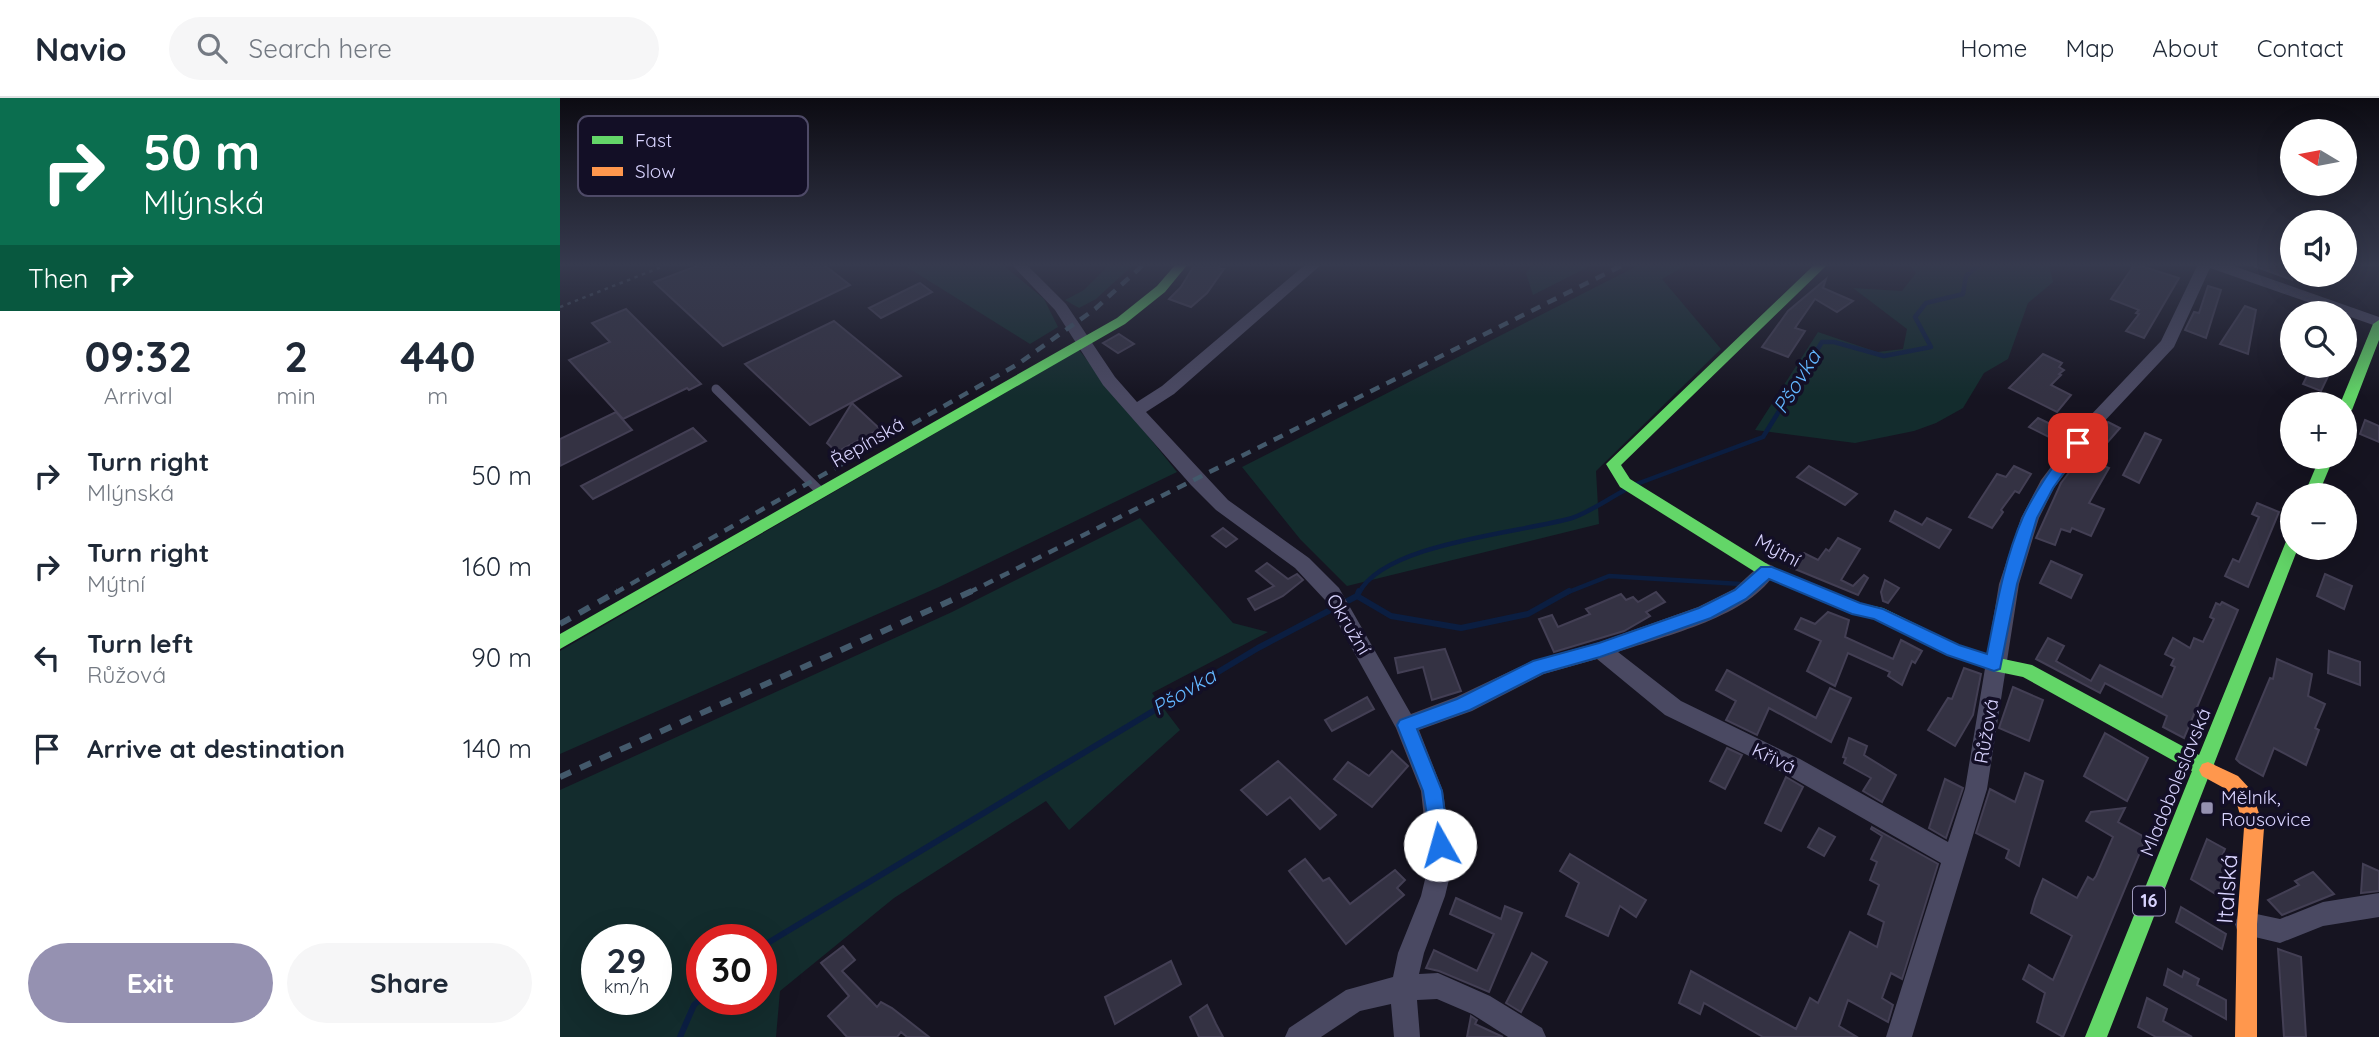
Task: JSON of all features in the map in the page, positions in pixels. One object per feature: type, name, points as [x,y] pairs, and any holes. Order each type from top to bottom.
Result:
[{"type":"street","name":"Okružní","points":[[1062,308],[1109,381],[1222,505],[1302,563],[1332,594],[1406,725],[1432,791],[1441,863],[1433,896],[1411,953],[1403,988],[1407,1037]]},
{"type":"street","name":"Řepínská","points":[[560,642],[1083,343],[1139,308]]},
{"type":"street","points":[[1136,411],[1168,390],[1264,308]]},
{"type":"street","name":"Mýtní","points":[[1776,308],[1613,464],[1625,483],[1766,571],[1857,609],[1877,613],[1953,650],[1994,664],[2026,670],[2203,766]]},
{"type":"street","name":"Růžová","points":[[1899,1037],[1976,789],[2009,584],[2030,518],[2047,485],[2094,422],[2168,343],[2184,308]]},
{"type":"street","points":[[2336,308],[2379,323],[2352,392]]},
{"type":"street","name":"Mladoboleslavská","points":[[2096,1037],[2285,560]]},
{"type":"street","points":[[1406,725],[1464,704],[1539,667],[1600,650],[1705,613],[1741,595],[1766,571]]},
{"type":"street","name":"Křivá","points":[[1600,650],[1673,708],[1792,766],[1954,858]]},
{"type":"street","name":"Italská","points":[[2203,766],[2231,782],[2244,796],[2251,811],[2254,828],[2248,924],[2246,1037]]},
{"type":"street","points":[[2248,924],[2280,931],[2323,914],[2379,905]]},
{"type":"street","points":[[1298,1037],[1355,999],[1403,988],[1438,986],[1481,1005],[1533,1037]]},
{"type":"lane","points":[[716,389],[822,492]]},
{"type":"green space","points":[[972,308],[1048,308],[1058,327],[1030,344]]},
{"type":"green space","points":[[1555,308],[1686,308],[1721,349],[1596,471],[1599,524],[1347,586],[1300,539],[1242,467]]},
{"type":"green space","points":[[1879,308],[2026,308],[2008,359],[1984,373],[1963,408],[1936,423],[1914,431],[1855,443],[1755,430],[1818,332],[1877,352],[1903,349],[1907,329]]},
{"type":"green space","points":[[1079,350],[1177,472],[939,587],[560,754],[560,651]]},
{"type":"green space","points":[[1140,518],[1233,623],[1268,632],[1152,693],[1180,730],[1069,830],[1046,801],[894,898],[780,991],[776,1037],[560,1037],[560,790],[952,612]]},
{"type":"building","points":[[682,308],[802,308],[723,346]]},
{"type":"building","points":[[869,308],[901,308],[881,318]]},
{"type":"building","points":[[1792,308],[1809,308],[1795,328],[1805,331],[1788,357],[1762,347]]},
{"type":"building","points":[[2133,308],[2162,308],[2144,338],[2126,331],[2139,314],[2136,313],[2139,310]]},
{"type":"building","points":[[2201,308],[2215,308],[2206,338],[2185,330],[2194,312],[2199,313]]},
{"type":"building","points":[[2244,308],[2256,310],[2248,354],[2220,344]]},
{"type":"building","points":[[626,309],[701,384],[623,419],[569,360],[610,342],[592,323]]},
{"type":"building","points":[[834,321],[901,376],[810,425],[745,364]]},
{"type":"building","points":[[1119,334],[1134,344],[1118,353],[1103,343]]},
{"type":"building","points":[[2043,354],[2062,363],[2059,367],[2064,370],[2051,385],[2071,395],[2057,412],[2009,388]]},
{"type":"building","points":[[2306,378],[2327,378],[2321,391],[2303,384]]},
{"type":"building","points":[[852,403],[880,429],[837,452],[827,443]]},
{"type":"building","points":[[616,412],[632,430],[560,466],[560,439]]},
{"type":"building","points":[[2038,418],[2061,429],[2053,439],[2029,427]]},
{"type":"building","points":[[2365,420],[2379,426],[2379,442],[2360,434]]},
{"type":"building","points":[[2108,422],[2120,428],[2091,461],[2109,468],[2089,503],[2104,509],[2091,536],[2072,528],[2070,532],[2061,529],[2055,545],[2036,538],[2061,483]]},
{"type":"building","points":[[693,428],[706,441],[593,499],[581,486]]},
{"type":"building","points":[[2145,433],[2161,440],[2139,483],[2123,475]]},
{"type":"building","points":[[1809,466],[1857,494],[1845,505],[1797,477]]},
{"type":"building","points":[[2014,466],[2031,474],[2019,493],[2015,491],[2001,510],[2003,512],[1992,528],[1969,517],[1997,474],[2006,477]]},
{"type":"building","points":[[2257,503],[2279,512],[2248,587],[2225,576],[2233,559],[2239,562],[2259,517],[2252,514]]},
{"type":"building","points":[[1895,511],[1922,525],[1927,518],[1951,530],[1939,548],[1890,521]]},
{"type":"building","points":[[1223,528],[1237,539],[1226,547],[1212,536]]},
{"type":"building","points":[[1838,538],[1860,549],[1841,580],[1853,586],[1864,575],[1868,578],[1858,595],[1790,567],[1800,554],[1804,553],[1818,560]]},
{"type":"building","points":[[2051,561],[2082,575],[2071,598],[2040,583]]},
{"type":"building","points":[[1267,563],[1288,579],[1297,574],[1303,580],[1283,596],[1255,610],[1248,599],[1274,586],[1256,571]]},
{"type":"building","points":[[2325,574],[2352,586],[2344,609],[2317,596]]},
{"type":"building","points":[[1885,580],[1899,588],[1888,603],[1883,601],[1881,592]]},
{"type":"building","points":[[1656,592],[1665,602],[1646,612],[1650,616],[1624,631],[1554,652],[1539,619],[1552,615],[1558,627],[1590,614],[1586,609],[1621,594],[1626,600],[1633,597],[1638,602]]},
{"type":"building","points":[[2222,602],[2238,610],[2184,738],[2163,727],[2167,716],[2105,683],[2100,693],[2036,659],[2048,638],[2064,646],[2056,661],[2091,681],[2100,665],[2162,697],[2175,667],[2171,665],[2174,659],[2165,654],[2173,638],[2190,648],[2194,638],[2203,642],[2214,619],[2210,617],[2216,603],[2220,605]]},
{"type":"building","points":[[1828,612],[1849,620],[1845,637],[1893,659],[1901,640],[1922,651],[1915,663],[1912,661],[1902,685],[1888,676],[1890,672],[1848,653],[1835,686],[1807,671],[1821,641],[1795,629],[1801,618],[1815,624]]},
{"type":"building","points":[[1445,649],[1461,691],[1432,700],[1423,667],[1398,673],[1395,658]]},
{"type":"building","points":[[2329,651],[2360,662],[2360,685],[2328,673]]},
{"type":"building","points":[[2277,659],[2312,674],[2308,696],[2325,704],[2315,728],[2319,730],[2306,765],[2274,748],[2263,776],[2236,759],[2270,678],[2273,679]]},
{"type":"building","points":[[1964,668],[1981,674],[1973,715],[1955,746],[1928,730],[1948,698],[1952,699]]},
{"type":"building","points":[[1727,670],[1816,718],[1830,688],[1851,698],[1831,742],[1769,708],[1757,735],[1726,720],[1736,701],[1716,690]]},
{"type":"building","points":[[2013,687],[2043,700],[2029,741],[1999,728]]},
{"type":"building","points":[[1367,697],[1374,709],[1332,731],[1325,720]]},
{"type":"building","points":[[2105,733],[2148,758],[2127,801],[2084,776]]},
{"type":"building","points":[[1849,738],[1867,746],[1864,755],[1896,775],[1882,802],[1863,791],[1871,778],[1844,763],[1846,758],[1843,757]]},
{"type":"building","points":[[1727,748],[1742,755],[1725,789],[1710,781]]},
{"type":"building","points":[[1392,751],[1408,766],[1372,807],[1334,779],[1348,762],[1369,776]]},
{"type":"building","points":[[1278,761],[1336,815],[1320,829],[1290,797],[1267,815],[1241,790]]},
{"type":"building","points":[[2025,773],[2043,781],[2019,866],[2006,858],[2009,850],[1976,833],[1990,789],[2015,802]]},
{"type":"building","points":[[1786,777],[1803,787],[1781,831],[1765,823]]},
{"type":"building","points":[[1945,779],[1963,788],[1946,838],[1929,828]]},
{"type":"building","points":[[2125,808],[2118,822],[2146,838],[2063,1037],[2037,1022],[2045,993],[2023,979],[2029,965],[2053,980],[2072,936],[2031,913],[2043,879],[2077,898],[2088,877],[2093,880],[2096,876],[2113,837],[2086,821],[2091,812]]},
{"type":"building","points":[[1872,827],[1938,864],[1902,979],[1891,973],[1882,998],[1893,1005],[1888,1022],[1848,1000],[1839,1026],[1857,1037],[1763,1037],[1704,1003],[1700,1014],[1679,1003],[1691,971],[1796,1029],[1810,998],[1818,1003],[1850,932],[1877,947],[1884,922],[1868,914],[1879,885],[1870,880],[1877,862],[1871,859],[1882,836],[1871,829]]},
{"type":"building","points":[[1819,828],[1835,837],[1824,856],[1808,847]]},
{"type":"building","points":[[2207,839],[2225,849],[2221,859],[2230,864],[2224,880],[2231,883],[2229,902],[2191,879]]},
{"type":"building","points":[[1570,854],[1646,900],[1636,917],[1620,906],[1608,936],[1566,916],[1579,883],[1560,871]]},
{"type":"building","points":[[1305,859],[1323,881],[1329,878],[1350,904],[1395,870],[1405,880],[1397,888],[1404,895],[1346,944],[1289,871]]},
{"type":"building","points":[[2363,864],[2379,871],[2379,891],[2361,893]]},
{"type":"building","points":[[2313,872],[2334,894],[2282,915],[2268,900],[2299,885],[2295,881]]},
{"type":"building","points":[[1456,898],[1501,919],[1505,906],[1522,913],[1489,992],[1426,968],[1434,950],[1477,971],[1494,934],[1450,914]]},
{"type":"building","points":[[2181,907],[2226,934],[2222,949],[2176,922]]},
{"type":"building","points":[[843,946],[855,960],[842,971],[877,1007],[881,1002],[892,1008],[929,1037],[907,1037],[901,1032],[897,1037],[847,1037],[828,1016],[849,996],[821,963]]},
{"type":"building","points":[[2278,949],[2301,957],[2306,1037],[2284,1037]]},
{"type":"building","points":[[1532,953],[1547,962],[1521,1012],[1506,1003]]},
{"type":"building","points":[[1171,961],[1181,984],[1115,1024],[1105,997]]},
{"type":"building","points":[[2168,969],[2182,977],[2184,971],[2199,979],[2197,985],[2226,1000],[2226,1019],[2164,985]]},
{"type":"building","points":[[2147,998],[2167,1009],[2163,1021],[2192,1037],[2156,1037],[2138,1027]]},
{"type":"building","points":[[1207,1005],[1223,1037],[1199,1037],[1190,1017]]},
{"type":"building","points":[[1471,1016],[1477,1020],[1475,1024],[1503,1037],[1467,1037]]},
{"type":"waterway","name":"Pšovka","points":[[1634,485],[1763,437],[1822,342],[1834,342],[1884,356],[1931,347],[1915,317],[1922,308]]},
{"type":"waterway","name":"Pšovka","points":[[1359,593],[1373,576],[1396,562],[1424,551],[1572,518],[1625,490]]},
{"type":"waterway","points":[[1566,593],[1609,576],[1741,584]]},
{"type":"waterway","name":"Pšovka","points":[[1357,596],[1359,591]]},
{"type":"waterway","points":[[1357,596],[1391,616],[1461,628],[1528,614],[1569,591]]},
{"type":"waterway","name":"Pšovka","points":[[777,937],[1258,648],[1357,596]]},
{"type":"waterway","name":"Pšovka","points":[[680,1037],[690,1015]]},
{"type":"railway","points":[[615,593],[1018,364],[1096,308]]},
{"type":"railway","points":[[972,591],[1537,308]]},
{"type":"railway","points":[[560,624],[618,591]]},
{"type":"railway","points":[[560,777],[972,591]]},
{"type":"railway","points":[[968,593],[972,591]]},
{"type":"traffic: fast","points":[[560,642],[1121,321],[1137,308]]},
{"type":"traffic: fast","points":[[1776,308],[1613,464],[1625,483],[1766,571],[1857,609],[1877,613],[1953,650],[1994,664],[2026,670],[2208,770]]},
{"type":"traffic: fast","points":[[2352,392],[2379,324]]},
{"type":"traffic: fast","points":[[2316,483],[2322,469]]},
{"type":"traffic: fast","points":[[2096,1037],[2285,560]]},
{"type":"traffic: slow","points":[[2208,770],[2231,782],[2244,796],[2254,828],[2247,924],[2246,1037]]},
{"type":"place","name":"Mělník, Rousovice","points":[[2207,808]]},
{"type":"route","points":[[1440,845],[1432,791],[1406,725],[1464,704],[1539,667],[1600,650],[1705,613],[1741,595],[1766,571],[1857,609],[1877,613],[1953,650],[1994,664],[2009,584],[2030,518],[2047,485],[2078,443]]}]
